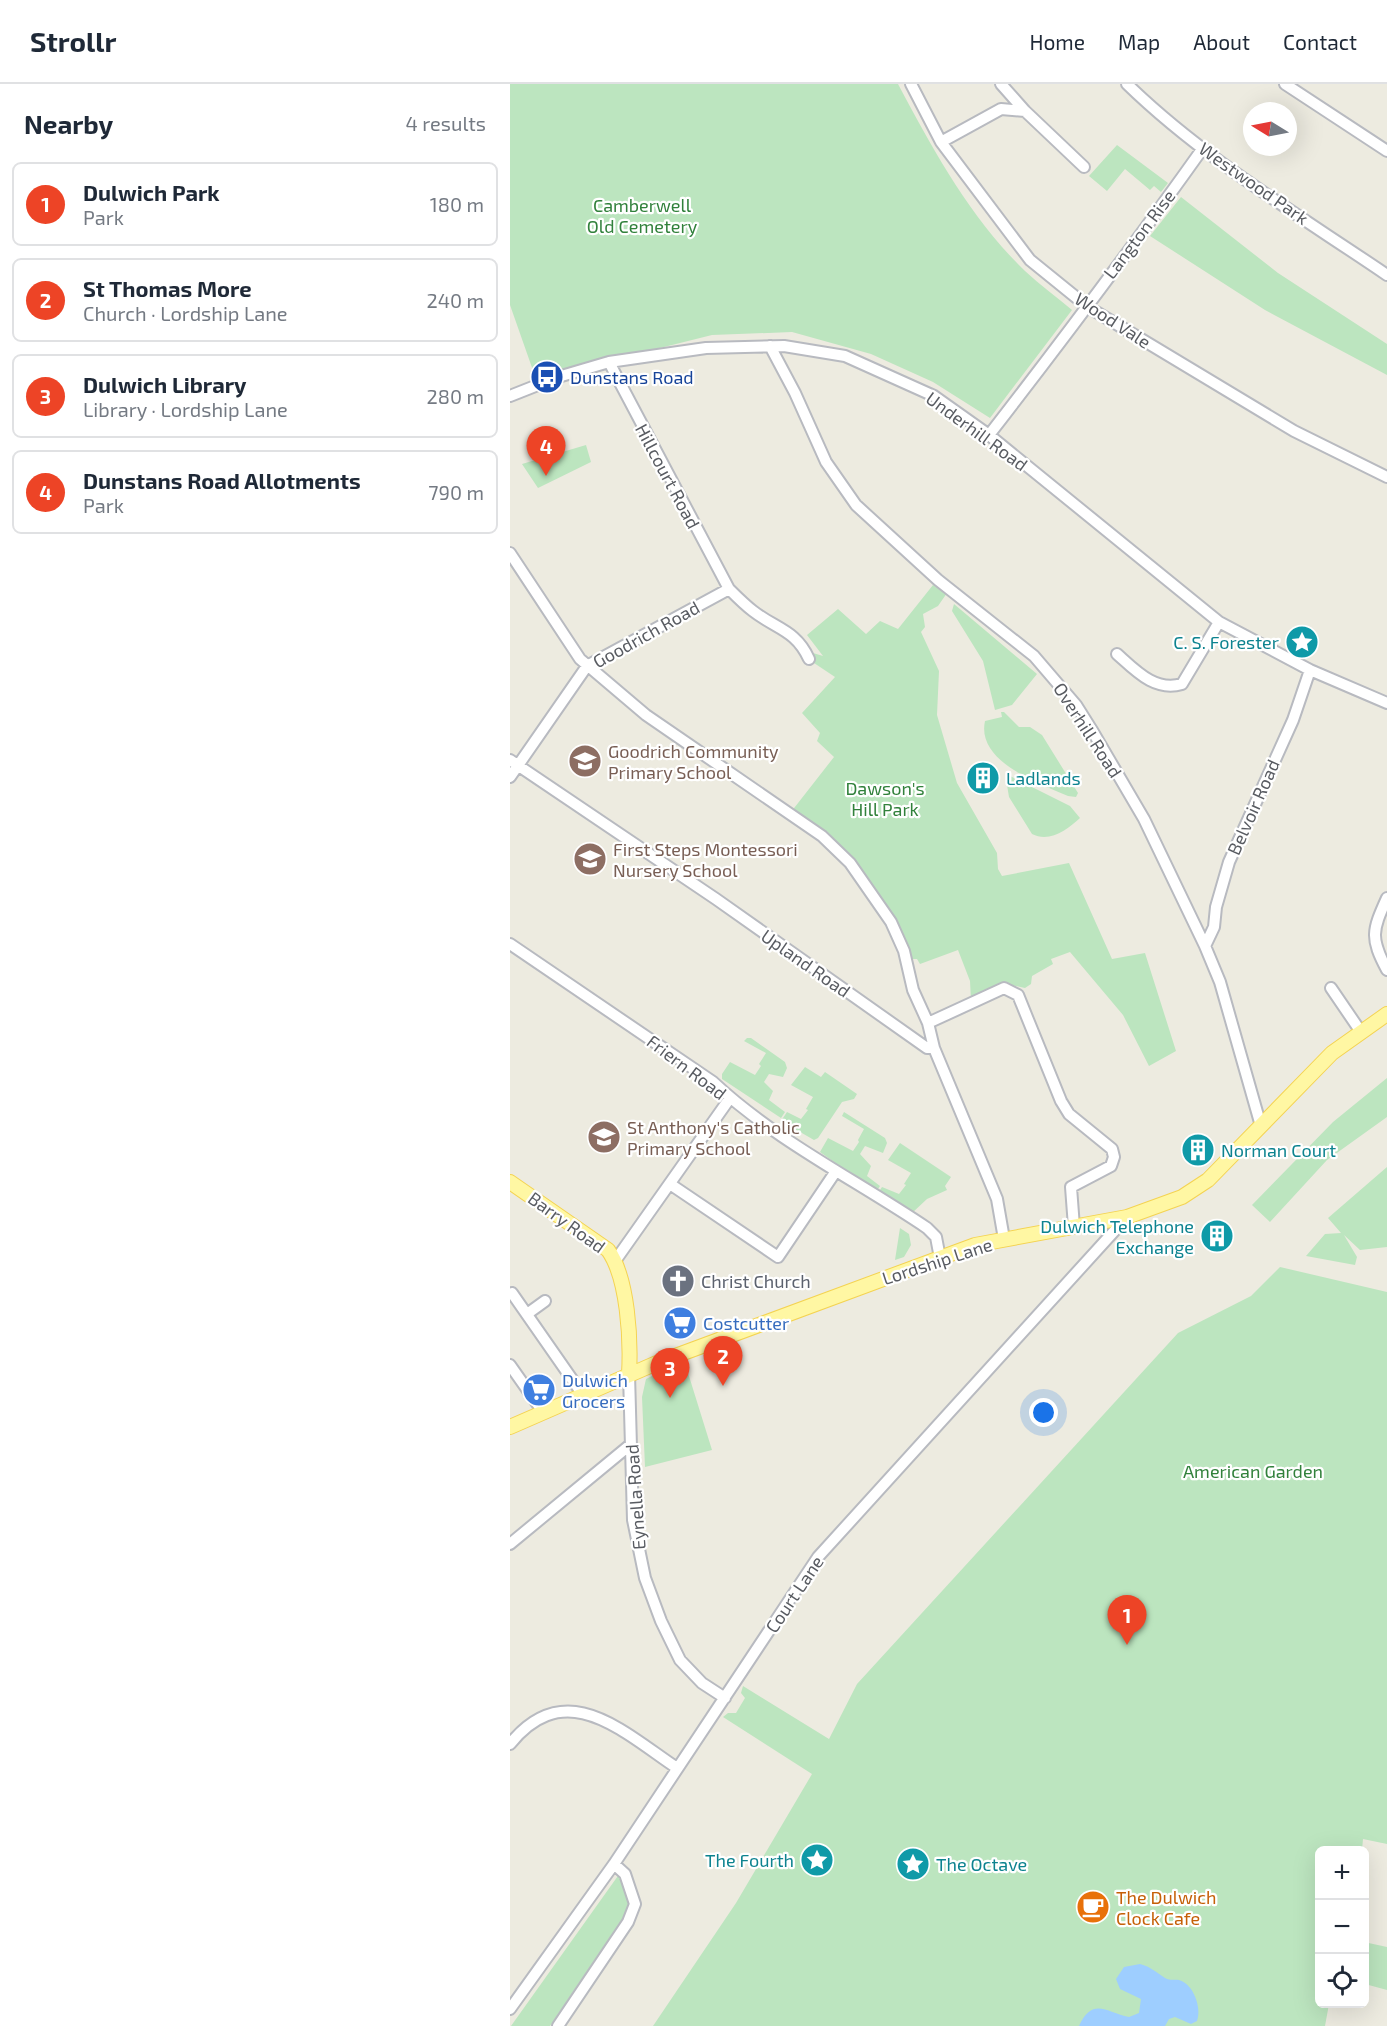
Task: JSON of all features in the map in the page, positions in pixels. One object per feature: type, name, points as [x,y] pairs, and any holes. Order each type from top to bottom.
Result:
[{"type":"main road","name":"Lordship Lane","points":[[510,1427],[629,1374],[975,1245],[1127,1217],[1182,1197],[1205,1182],[1332,1053],[1387,1014]]},
{"type":"main road","name":"Barry Road","points":[[510,1182],[608,1250],[615,1260],[621,1277],[630,1357],[629,1374]]},
{"type":"street","name":"Wood Vale","points":[[911,84],[942,142],[1030,260],[1088,307],[1294,432],[1387,477]]},
{"type":"street","points":[[1001,84],[1025,111],[1084,167]]},
{"type":"street","name":"Westwood Park","points":[[1127,84],[1203,148],[1387,275]]},
{"type":"street","points":[[1285,84],[1387,151]]},
{"type":"street","points":[[942,142],[1001,109],[1025,111]]},
{"type":"street","name":"Langton Rise","points":[[989,435],[1088,307],[1110,273],[1203,148]]},
{"type":"street","name":"Overhill Road","points":[[770,346],[826,462],[856,505],[938,580],[1034,656],[1076,705],[1144,819],[1205,946],[1220,982],[1261,1126]]},
{"type":"street","name":"Underhill Road","points":[[510,396],[558,377],[609,362],[706,348],[784,346],[844,356],[934,396],[989,435],[1219,622],[1310,670],[1387,703]]},
{"type":"street","name":"Hillcourt Road","points":[[609,362],[729,589]]},
{"type":"street","points":[[510,553],[587,666],[646,715],[822,836],[850,863],[891,922],[904,951],[913,990],[928,1023],[934,1048],[997,1199],[1004,1239]]},
{"type":"street","points":[[729,589],[755,612],[778,625],[802,644],[809,659]]},
{"type":"street","name":"Goodrich Road","points":[[510,777],[514,763],[587,666],[729,589]]},
{"type":"street","points":[[1117,654],[1143,677],[1159,685],[1172,687],[1182,684],[1219,622]]},
{"type":"street","name":"Belvoir Road","points":[[1205,946],[1214,927],[1216,906],[1229,862],[1293,720],[1310,670]]},
{"type":"street","name":"Upland Road","points":[[514,763],[716,899],[927,1048],[934,1048]]},
{"type":"street","points":[[1387,898],[1374,927],[1373,938],[1387,970]]},
{"type":"street","name":"Friern Road","points":[[510,944],[713,1082],[730,1098],[836,1171],[927,1228],[936,1237],[940,1258]]},
{"type":"street","points":[[928,1023],[1004,988],[1018,994],[1061,1101],[1069,1114],[1112,1149],[1114,1158],[1111,1166],[1071,1187],[1074,1227]]},
{"type":"street","points":[[1331,988],[1361,1032]]},
{"type":"street","points":[[615,1260],[730,1098]]},
{"type":"street","points":[[670,1184],[778,1257],[836,1171]]},
{"type":"street","name":"Court Lane","points":[[512,2002],[614,1864],[818,1557],[1127,1217]]},
{"type":"street","points":[[512,1293],[583,1395]]},
{"type":"street","points":[[527,1314],[545,1301]]},
{"type":"street","points":[[510,1365],[543,1412]]},
{"type":"street","name":"Eynella Road","points":[[629,1374],[635,1534],[651,1598],[683,1665],[702,1683],[724,1698]]},
{"type":"street","points":[[510,1544],[630,1445]]},
{"type":"street","points":[[510,1744],[527,1726],[542,1717],[557,1712],[579,1712],[611,1724],[677,1768]]},
{"type":"street","points":[[558,2026],[628,1922],[635,1905],[625,1874],[614,1864]]},
{"type":"green space","name":"Camberwell Old Cemetery","points":[[510,84],[898,84],[954,183],[987,229],[1025,271],[1072,310],[990,418],[933,382],[871,354],[792,332],[712,335],[536,379],[510,305]]},
{"type":"green space","points":[[1117,145],[1168,183],[1161,192],[1154,186],[1150,190],[1125,169],[1107,191],[1089,176]]},
{"type":"green space","points":[[1181,197],[1278,273],[1387,344],[1387,375],[1265,310],[1150,236]]},
{"type":"green space","points":[[586,445],[591,462],[538,488],[522,464]]},
{"type":"green space","name":"Dawson's Hill Park","points":[[933,585],[947,593],[938,606],[923,614],[925,627],[921,632],[939,671],[937,715],[957,783],[997,853],[998,869],[1002,876],[1069,863],[1112,959],[1145,953],[1176,1051],[1149,1066],[1123,1015],[1070,952],[1051,959],[1053,964],[1032,976],[1031,984],[1025,988],[1006,984],[971,1001],[970,981],[958,950],[920,964],[917,959],[907,959],[889,924],[849,866],[791,812],[834,757],[817,741],[820,733],[802,713],[835,677],[808,659],[813,653],[823,656],[807,635],[838,609],[866,634],[880,621],[898,629]]},
{"type":"green space","points":[[954,604],[1037,674],[1012,705],[995,710],[983,661],[952,611]]},
{"type":"green space","points":[[1001,712],[1004,712],[1019,727],[1030,727],[1042,735],[1078,793],[1076,797],[1068,796],[1012,769],[990,748],[985,735],[985,721],[1002,717]]},
{"type":"green space","points":[[1008,775],[1070,806],[1080,818],[1052,836],[1032,834],[1009,797],[1006,779]]},
{"type":"green space","points":[[751,1038],[785,1062],[787,1068],[783,1077],[769,1074],[764,1082],[773,1091],[769,1100],[785,1112],[781,1118],[722,1079],[722,1074],[730,1062],[755,1075],[761,1066],[759,1064],[766,1053],[744,1041]]},
{"type":"green space","points":[[805,1067],[821,1077],[825,1072],[857,1094],[854,1099],[842,1102],[818,1138],[814,1140],[781,1121],[787,1112],[801,1119],[808,1110],[806,1109],[813,1097],[791,1085]]},
{"type":"green space","points":[[1387,1078],[1387,1117],[1327,1160],[1270,1222],[1252,1205],[1333,1122]]},
{"type":"green space","points":[[844,1112],[885,1138],[887,1143],[883,1153],[865,1146],[860,1154],[871,1166],[867,1176],[880,1186],[876,1192],[820,1152],[828,1138],[853,1151],[859,1142],[864,1129],[842,1116]]},
{"type":"green space","points":[[900,1143],[951,1177],[945,1186],[947,1190],[927,1199],[911,1214],[878,1193],[882,1187],[899,1194],[906,1185],[904,1184],[911,1173],[888,1160]]},
{"type":"green space","points":[[1387,1167],[1387,1247],[1360,1250],[1344,1235],[1357,1257],[1355,1265],[1306,1256],[1325,1234],[1341,1233],[1328,1218]]},
{"type":"green space","points":[[900,1228],[909,1234],[911,1245],[904,1257],[895,1260]]},
{"type":"green space","name":"American Garden","points":[[1280,1267],[1387,1292],[1387,1844],[1363,1839],[1362,1846],[1315,1846],[1315,2008],[1328,2008],[1325,2026],[653,2026],[736,1903],[812,1774],[723,1717],[728,1713],[736,1713],[745,1698],[741,1693],[743,1686],[829,1739],[857,1684],[1178,1333],[1251,1296]]},
{"type":"green space","points":[[684,1360],[712,1450],[645,1467],[642,1397],[646,1379]]},
{"type":"green space","points":[[620,1873],[631,1897],[629,1909],[550,2026],[511,2026]]},
{"type":"green space","points":[[1369,1943],[1387,1947],[1387,1990],[1369,1985]]},
{"type":"water","points":[[1140,1964],[1165,1978],[1179,1980],[1189,1986],[1196,1998],[1197,2021],[1191,2024],[1175,2017],[1169,2019],[1165,2026],[1079,2026],[1084,2017],[1095,2009],[1129,2017],[1139,2013],[1141,1999],[1120,1989],[1116,1979],[1124,1967]]},
{"type":"place","name":"Dunstans Road","points":[[547,377]]},
{"type":"place","name":"Dunstans Road Allotments","points":[[546,476]]},
{"type":"place","name":"C. S. Forester","points":[[1302,642]]},
{"type":"place","name":"Goodrich Community Primary School","points":[[585,761]]},
{"type":"place","name":"Ladlands","points":[[983,778]]},
{"type":"place","name":"First Steps Montessori Nursery School","points":[[590,859]]},
{"type":"place","name":"St Anthony's Catholic Primary School","points":[[604,1137]]},
{"type":"place","name":"Norman Court","points":[[1198,1150]]},
{"type":"place","name":"Dulwich Telephone Exchange","points":[[1217,1236]]},
{"type":"place","name":"Christ Church","points":[[678,1281]]},
{"type":"place","name":"Costcutter","points":[[680,1323]]},
{"type":"place","name":"St Thomas More","points":[[723,1386]]},
{"type":"place","name":"Dulwich Grocers","points":[[539,1390]]},
{"type":"place","name":"Dulwich Library","points":[[670,1398]]},
{"type":"place","name":"Dulwich Park","points":[[1127,1645]]},
{"type":"place","name":"The Fourth","points":[[817,1860]]},
{"type":"place","name":"The Octave","points":[[913,1864]]},
{"type":"place","name":"The Dulwich Clock Cafe","points":[[1093,1907]]}]
